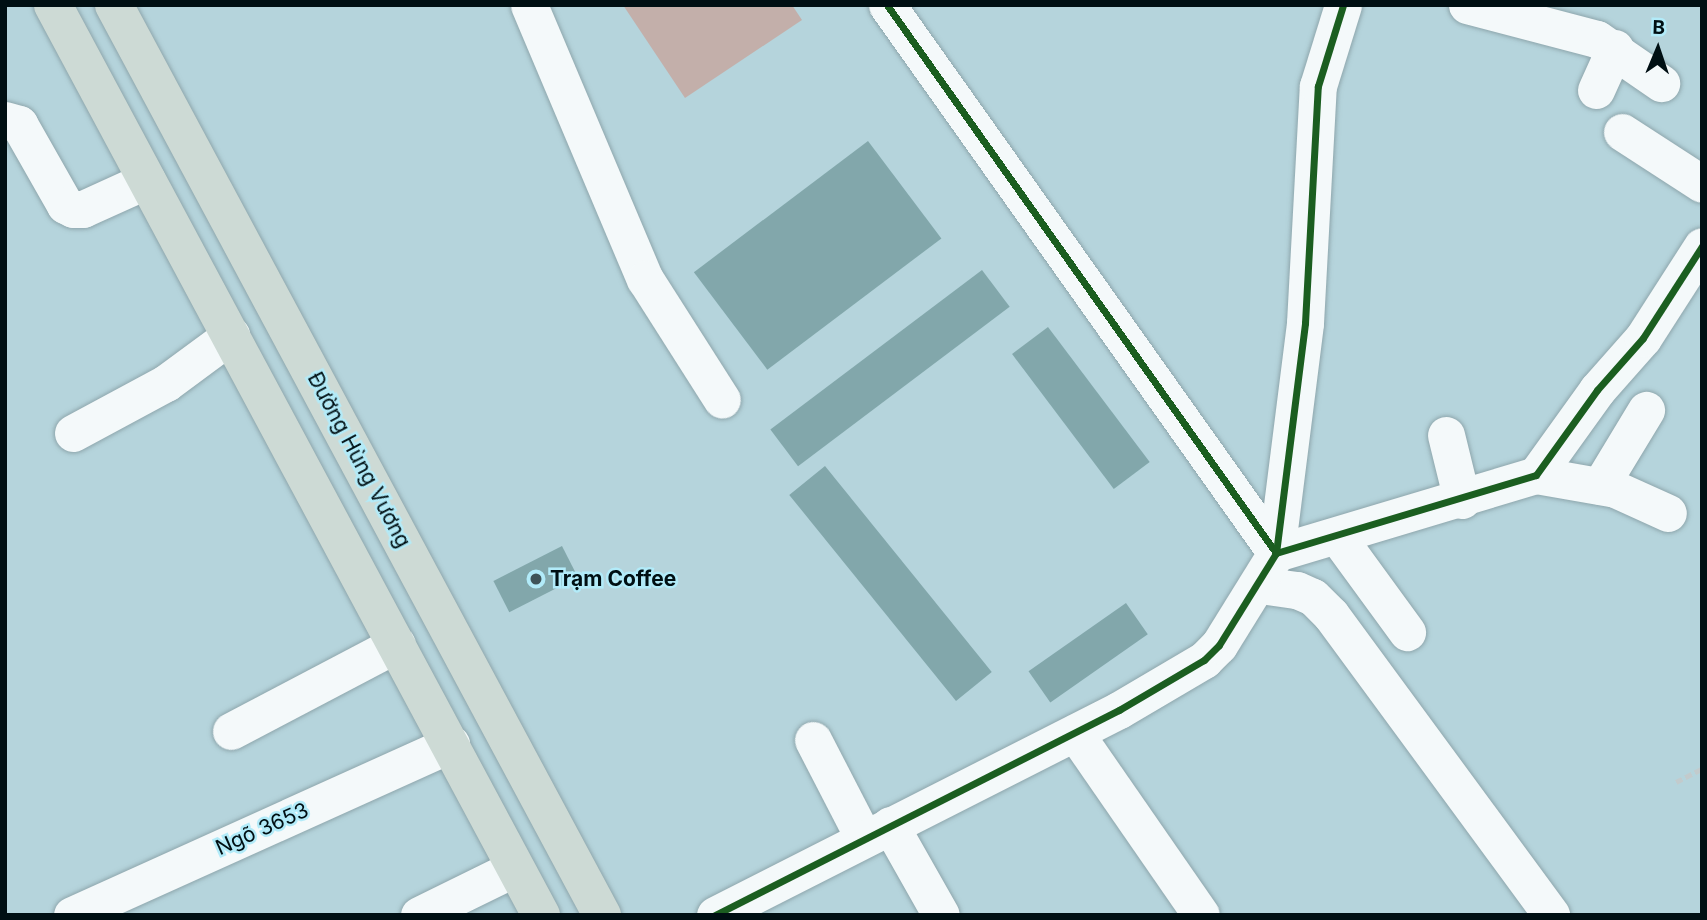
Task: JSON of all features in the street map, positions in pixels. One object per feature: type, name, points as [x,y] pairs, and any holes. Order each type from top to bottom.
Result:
[{"type":"highway","points":[[53,5],[541,915]]},
{"type":"highway","name":"Đường Hùng Vương","points":[[114,5],[602,915]]},
{"type":"street","points":[[529,5],[645,279],[722,400]]},
{"type":"street","points":[[887,5],[1268,569],[1297,590],[1313,597],[1331,615],[1551,915]]},
{"type":"street","points":[[715,915],[1075,733],[1204,660],[1219,645],[1268,569],[1305,323],[1318,86],[1343,5]]},
{"type":"street","points":[[1467,5],[1541,22],[1615,48],[1661,83]]},
{"type":"street","points":[[1596,90],[1615,48]]},
{"type":"street","points":[[5,120],[19,124],[65,205],[73,209],[83,209],[147,180]]},
{"type":"street","points":[[1622,132],[1702,184]]},
{"type":"street","points":[[1536,475],[1597,390],[1643,338],[1702,246]]},
{"type":"street","points":[[73,432],[184,372],[231,335]]},
{"type":"street","points":[[1600,486],[1646,410]]},
{"type":"street","points":[[1446,435],[1462,500]]},
{"type":"street","points":[[1268,569],[1337,536],[1462,500],[1536,475],[1600,486],[1668,513]]},
{"type":"street","points":[[1337,536],[1407,632]]},
{"type":"street","points":[[232,731],[397,644]]},
{"type":"street","points":[[1075,733],[1200,915]]},
{"type":"street","points":[[813,740],[877,832],[941,915]]},
{"type":"street","name":"Ngõ 3653","points":[[72,915],[451,744]]},
{"type":"street","points":[[419,915],[515,869]]},
{"type":"path","points":[[1676,782],[1702,769]]},
{"type":"shaded area","points":[[623,5],[792,5],[802,20],[685,98]]},
{"type":"building","points":[[868,141],[941,238],[767,370],[694,272]]},
{"type":"building","points":[[982,270],[1010,307],[798,466],[770,429]]},
{"type":"building","points":[[1048,327],[1150,462],[1114,489],[1012,354]]},
{"type":"building","points":[[825,466],[992,672],[956,701],[789,495]]},
{"type":"building","name":"Trạm Coffee","points":[[562,546],[578,577],[509,612],[493,581]]},
{"type":"building","points":[[1126,603],[1148,634],[1050,702],[1029,671]]},
{"type":"cycle path","points":[[887,5],[1276,553],[1536,475],[1597,390],[1643,338],[1702,246]]},
{"type":"cycle path","points":[[715,915],[1119,710],[1204,660],[1219,645],[1276,553],[1305,323],[1318,86],[1343,5]]},
{"type":"place","name":"Trạm Coffee","points":[[536,579]]}]
